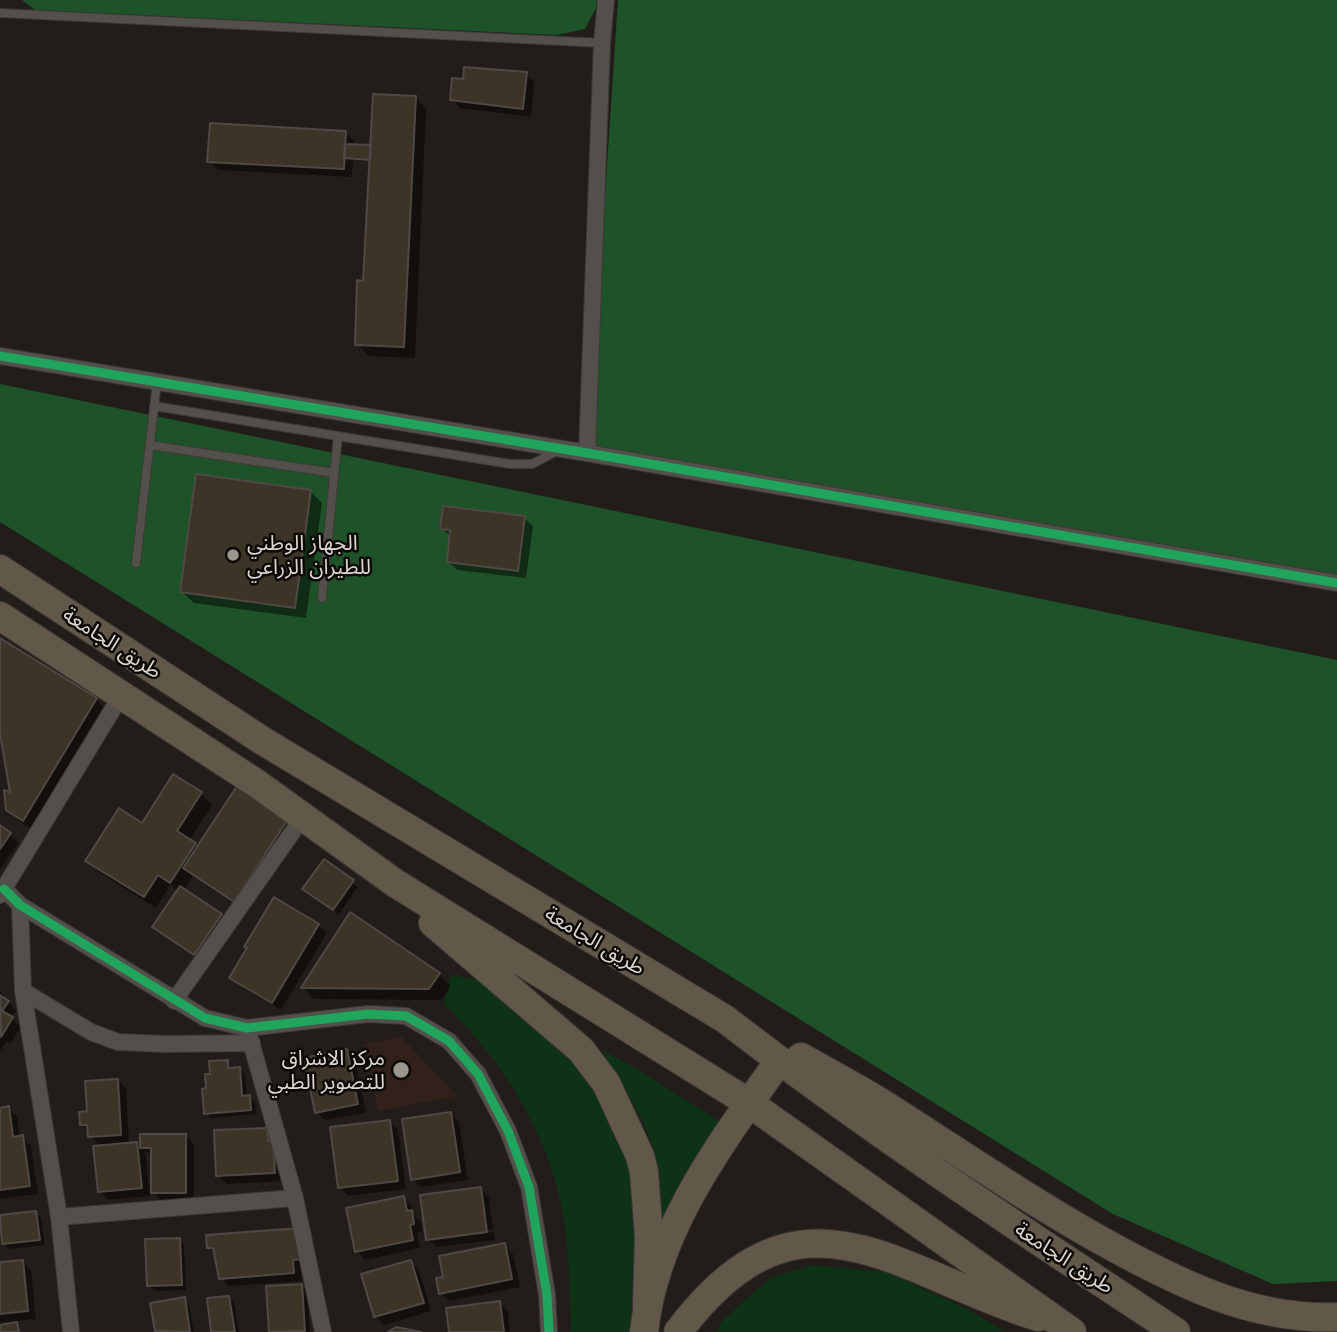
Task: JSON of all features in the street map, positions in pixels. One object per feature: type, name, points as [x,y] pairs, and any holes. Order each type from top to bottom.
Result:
[{"type":"highway","name":"طريق الجامعة","points":[[0,569],[263,741],[725,1019],[950,1184],[1176,1332]]},
{"type":"highway","name":"طريق الجامعة","points":[[0,616],[256,783],[395,883],[749,1103],[1066,1328]]},
{"type":"highway","points":[[395,883],[441,931],[581,1049],[606,1083],[640,1156],[644,1172],[648,1196],[649,1237],[646,1319]]},
{"type":"highway","points":[[725,1019],[882,1103],[1050,1212],[1170,1277],[1215,1296],[1255,1307],[1289,1315],[1337,1317]]},
{"type":"highway","points":[[646,1319],[672,1231],[731,1128],[779,1060]]},
{"type":"highway","points":[[678,1332],[700,1303],[725,1278],[754,1259],[782,1248],[807,1244],[847,1245],[868,1249],[911,1264],[994,1303],[1066,1328]]},
{"type":"street","points":[[587,453],[602,43],[606,0]]},
{"type":"street","points":[[0,356],[587,453],[1337,583]]},
{"type":"street","points":[[122,694],[2,892],[174,1001],[205,1018],[249,1036]]},
{"type":"street","points":[[174,1001],[303,817]]},
{"type":"street","points":[[20,905],[23,991],[59,1217],[71,1332]]},
{"type":"street","points":[[23,991],[90,1032],[118,1042],[249,1036],[368,1014],[406,1016],[449,1041],[478,1074],[508,1131],[528,1187],[547,1295],[549,1332]]},
{"type":"street","points":[[249,1036],[295,1198],[323,1332]]},
{"type":"street","points":[[59,1217],[295,1198]]},
{"type":"lane","points":[[0,13],[602,43]]},
{"type":"lane","points":[[136,563],[157,382]]},
{"type":"lane","points":[[154,406],[510,464],[532,464],[560,449]]},
{"type":"lane","points":[[322,598],[338,436]]},
{"type":"lane","points":[[150,445],[334,473]]},
{"type":"shaded area","name":"مركز الاشراق للتصوير الطبي","points":[[401,1037],[457,1096],[378,1111],[364,1044]]},
{"type":"green space","points":[[22,0],[597,0],[596,8],[585,29],[556,35],[35,10]]},
{"type":"green space","points":[[618,0],[1337,0],[1337,583],[588,453]]},
{"type":"green space","points":[[0,384],[1337,660],[1337,1281],[1273,1284],[1113,1214],[0,522]]},
{"type":"green space","points":[[451,975],[499,984],[597,1078],[632,1169],[638,1214],[630,1332],[571,1332],[566,1236],[552,1171],[526,1109],[508,1081],[489,1053],[444,1004]]},
{"type":"green space","points":[[602,1050],[719,1121],[661,1233],[659,1180],[653,1147],[634,1104]]},
{"type":"green space","points":[[812,1265],[886,1272],[967,1309],[1005,1332],[717,1332],[722,1321],[770,1278]]},
{"type":"building","points":[[464,67],[527,72],[523,109],[450,100],[452,78],[463,79]]},
{"type":"building","points":[[373,94],[416,96],[404,347],[355,345],[357,280],[363,281]]},
{"type":"building","points":[[210,123],[346,131],[344,169],[207,162]]},
{"type":"building","points":[[345,144],[371,145],[370,160],[344,158]]},
{"type":"building","points":[[196,474],[311,490],[295,608],[180,592]]},
{"type":"building","points":[[443,506],[525,516],[518,571],[447,562],[450,530],[440,529]]},
{"type":"building","points":[[0,638],[97,698],[23,821],[6,810],[4,790],[10,792],[0,734]]},
{"type":"building","points":[[173,774],[202,792],[177,831],[196,843],[170,883],[158,875],[144,897],[85,861],[119,808],[142,823]]},
{"type":"building","points":[[237,786],[288,819],[234,902],[183,868]]},
{"type":"building","points":[[0,825],[11,833],[0,849]]},
{"type":"building","points":[[324,859],[354,880],[333,910],[302,889]]},
{"type":"building","points":[[180,886],[222,914],[194,955],[152,927]]},
{"type":"building","points":[[274,897],[319,924],[272,1003],[229,978]]},
{"type":"building","points":[[350,912],[440,973],[429,989],[301,988]]},
{"type":"building","points":[[0,995],[9,1001],[2,1011],[13,1017],[1,1037]]},
{"type":"building","points":[[347,1049],[358,1104],[315,1113],[304,1058]]},
{"type":"building","points":[[228,1060],[228,1068],[240,1067],[242,1096],[250,1095],[251,1110],[204,1114],[202,1089],[206,1088],[205,1074],[210,1074],[209,1061]]},
{"type":"building","points":[[118,1079],[121,1135],[88,1137],[87,1125],[80,1125],[79,1112],[87,1111],[85,1081]]},
{"type":"building","points":[[9,1106],[13,1137],[23,1135],[30,1186],[0,1190],[0,1108]]},
{"type":"building","points":[[451,1112],[460,1172],[411,1180],[402,1119]]},
{"type":"building","points":[[390,1120],[398,1181],[338,1188],[330,1127]]},
{"type":"building","points":[[267,1128],[268,1141],[273,1140],[275,1173],[216,1176],[214,1130]]},
{"type":"building","points":[[140,1134],[186,1134],[186,1193],[151,1193],[151,1148],[140,1148]]},
{"type":"building","points":[[137,1142],[142,1188],[98,1192],[93,1146]]},
{"type":"building","points":[[481,1187],[487,1232],[426,1240],[420,1195]]},
{"type":"building","points":[[404,1196],[407,1211],[412,1210],[414,1224],[410,1225],[413,1240],[355,1252],[346,1208]]},
{"type":"building","points":[[36,1211],[40,1240],[2,1244],[0,1215]]},
{"type":"building","points":[[300,1228],[302,1259],[293,1260],[294,1273],[219,1279],[213,1248],[207,1248],[206,1235]]},
{"type":"building","points":[[180,1238],[182,1285],[147,1286],[145,1239]]},
{"type":"building","points":[[505,1243],[512,1279],[439,1294],[436,1278],[443,1277],[439,1256]]},
{"type":"building","points":[[23,1260],[28,1311],[0,1314],[0,1262]]},
{"type":"building","points":[[411,1260],[424,1303],[374,1317],[361,1274]]},
{"type":"building","points":[[302,1284],[305,1331],[269,1332],[266,1286]]},
{"type":"building","points":[[229,1296],[235,1332],[211,1332],[207,1298]]},
{"type":"building","points":[[185,1297],[190,1332],[155,1331],[150,1303]]},
{"type":"building","points":[[500,1301],[504,1332],[449,1332],[446,1308]]},
{"type":"building","points":[[17,1322],[19,1332],[0,1332],[0,1325]]},
{"type":"building","points":[[396,1327],[421,1332],[388,1332]]},
{"type":"cycle path","points":[[0,356],[587,453],[1337,583]]},
{"type":"cycle path","points":[[4,889],[20,905],[205,1018],[247,1028],[368,1014],[406,1016],[449,1041],[478,1074],[508,1131],[529,1187],[547,1295],[549,1332]]},
{"type":"place","name":"الجهاز الوطني للطيران الزراعي","points":[[233,555]]},
{"type":"place","name":"مركز الاشراق للتصوير الطبي","points":[[401,1070]]}]
